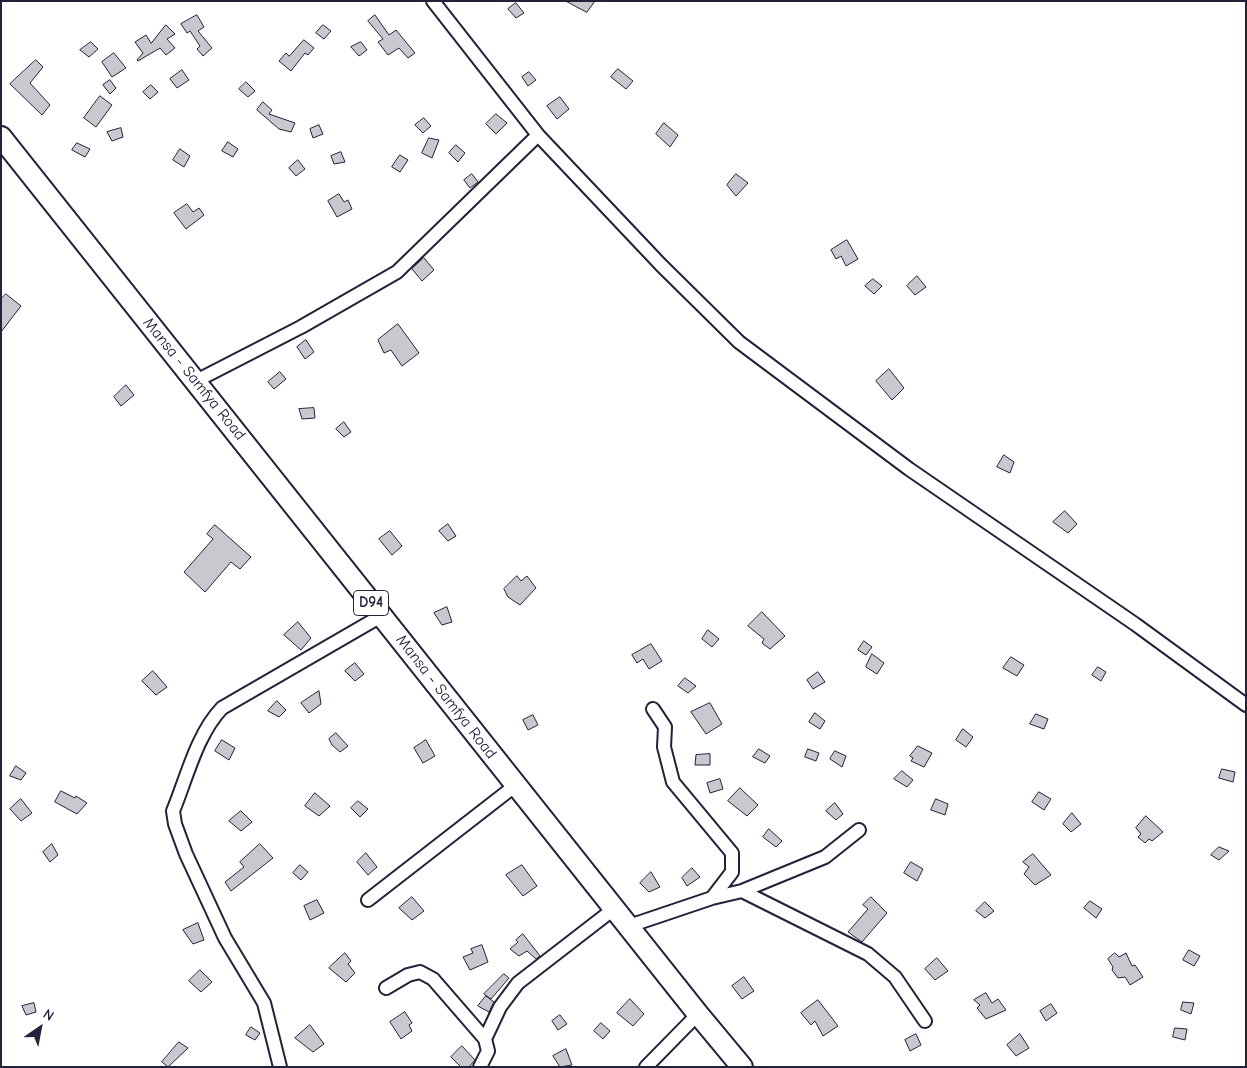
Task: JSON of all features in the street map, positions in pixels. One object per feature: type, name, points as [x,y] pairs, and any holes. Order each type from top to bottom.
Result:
[{"type":"main road","name":"Mansa - Samfya Road","points":[[1,138],[742,1067]]},
{"type":"street","points":[[433,1],[538,135],[661,265],[739,342],[909,470],[1135,624],[1246,705]]},
{"type":"street","points":[[196,381],[301,327],[397,272],[538,135]]},
{"type":"street","points":[[280,1067],[264,1003],[225,938],[186,854],[175,824],[173,810],[203,736],[214,716],[222,708],[381,616]]},
{"type":"street","points":[[653,709],[665,727],[664,747],[673,782],[732,853],[732,872],[712,898]]},
{"type":"street","points":[[368,900],[516,785]]},
{"type":"street","points":[[629,926],[712,898],[742,891],[825,857],[859,830]]},
{"type":"street","points":[[742,891],[868,954],[895,978],[925,1021]]},
{"type":"street","points":[[486,1039],[500,1008],[518,983],[615,908]]},
{"type":"street","points":[[386,988],[408,975],[420,972],[432,979],[486,1039],[488,1051],[480,1067]]},
{"type":"street","points":[[646,1067],[698,1014]]},
{"type":"building","points":[[566,1],[595,1],[587,12]]},
{"type":"building","points":[[516,3],[524,13],[516,18],[508,9]]},
{"type":"building","points":[[197,15],[204,27],[198,31],[212,48],[203,56],[197,49],[200,46],[190,31],[187,33],[181,24]]},
{"type":"building","points":[[375,15],[389,35],[396,30],[415,53],[408,58],[399,48],[388,55],[378,42],[383,39],[368,21]]},
{"type":"building","points":[[166,25],[175,34],[167,39],[175,48],[166,55],[160,48],[138,61],[143,53],[135,42],[146,35],[151,43]]},
{"type":"building","points":[[323,25],[331,31],[324,39],[316,33]]},
{"type":"building","points":[[304,40],[314,48],[308,55],[305,53],[291,71],[279,61],[286,53],[289,56]]},
{"type":"building","points":[[91,42],[98,49],[89,57],[80,50]]},
{"type":"building","points":[[361,42],[367,50],[359,56],[351,47]]},
{"type":"building","points":[[114,53],[126,68],[112,77],[102,62]]},
{"type":"building","points":[[36,60],[43,67],[30,83],[50,105],[42,115],[10,84]]},
{"type":"building","points":[[618,69],[633,81],[626,89],[611,77]]},
{"type":"building","points":[[182,70],[189,80],[177,88],[170,79]]},
{"type":"building","points":[[529,72],[536,80],[528,86],[522,77]]},
{"type":"building","points":[[110,80],[116,88],[110,94],[103,85]]},
{"type":"building","points":[[246,82],[255,91],[248,97],[239,89]]},
{"type":"building","points":[[151,85],[158,92],[150,99],[143,92]]},
{"type":"building","points":[[100,96],[112,105],[96,127],[84,118]]},
{"type":"building","points":[[560,97],[569,109],[557,119],[547,106]]},
{"type":"building","points":[[263,102],[272,110],[269,114],[295,123],[291,132],[279,129],[257,110]]},
{"type":"building","points":[[496,114],[507,123],[496,134],[486,124]]},
{"type":"building","points":[[424,118],[431,126],[423,133],[415,125]]},
{"type":"building","points":[[664,123],[678,135],[670,147],[656,134]]},
{"type":"building","points":[[319,125],[323,134],[313,138],[310,129]]},
{"type":"building","points":[[121,128],[123,137],[112,141],[107,132]]},
{"type":"building","points":[[429,138],[439,140],[432,158],[422,153]]},
{"type":"building","points":[[228,142],[238,149],[233,157],[222,151]]},
{"type":"building","points":[[77,143],[90,149],[85,157],[72,150]]},
{"type":"building","points":[[456,145],[465,153],[458,162],[449,153]]},
{"type":"building","points":[[180,149],[190,156],[184,167],[173,160]]},
{"type":"building","points":[[341,152],[345,162],[334,164],[331,156]]},
{"type":"building","points":[[400,155],[408,160],[400,172],[392,167]]},
{"type":"building","points":[[298,160],[305,169],[296,176],[289,168]]},
{"type":"building","points":[[472,174],[478,182],[470,188],[464,180]]},
{"type":"building","points":[[736,174],[748,183],[736,196],[727,185]]},
{"type":"building","points":[[339,194],[344,202],[348,200],[352,209],[337,217],[328,201]]},
{"type":"building","points":[[187,204],[193,212],[199,208],[204,215],[186,229],[174,213]]},
{"type":"building","points":[[847,240],[858,259],[846,266],[841,256],[836,259],[831,250]]},
{"type":"building","points":[[424,258],[434,270],[422,281],[412,269]]},
{"type":"building","points":[[917,276],[926,287],[915,295],[907,286]]},
{"type":"building","points":[[873,279],[882,286],[874,294],[865,286]]},
{"type":"building","points":[[6,294],[21,306],[1,332],[1,299]]},
{"type":"building","points":[[398,324],[419,353],[402,366],[391,350],[384,353],[378,340]]},
{"type":"building","points":[[306,340],[314,352],[305,359],[297,347]]},
{"type":"building","points":[[889,369],[904,388],[892,400],[876,381]]},
{"type":"building","points":[[280,372],[286,379],[274,389],[268,382]]},
{"type":"building","points":[[126,385],[134,395],[121,406],[114,397]]},
{"type":"building","points":[[314,408],[315,418],[302,419],[299,409]]},
{"type":"building","points":[[344,422],[351,432],[344,437],[336,429]]},
{"type":"building","points":[[1004,455],[1014,462],[1010,473],[997,467]]},
{"type":"building","points":[[1065,511],[1077,524],[1068,533],[1053,522]]},
{"type":"building","points":[[448,524],[456,536],[448,541],[439,531]]},
{"type":"building","points":[[215,525],[251,557],[240,569],[231,562],[205,592],[184,572],[213,539],[207,534]]},
{"type":"building","points":[[390,531],[402,546],[392,555],[379,539]]},
{"type":"building","points":[[517,576],[521,581],[527,576],[536,588],[520,605],[508,597],[504,589]]},
{"type":"building","points":[[447,607],[452,622],[442,625],[434,613]]},
{"type":"building","points":[[762,612],[785,636],[770,649],[762,643],[764,639],[748,626]]},
{"type":"building","points":[[298,622],[311,638],[301,650],[284,635]]},
{"type":"building","points":[[708,630],[719,639],[712,647],[702,639]]},
{"type":"building","points":[[864,641],[872,647],[866,655],[858,650]]},
{"type":"building","points":[[651,644],[662,661],[649,669],[643,659],[637,663],[632,655]]},
{"type":"building","points":[[872,654],[884,663],[877,674],[866,667]]},
{"type":"building","points":[[1011,657],[1024,665],[1017,676],[1003,668]]},
{"type":"building","points":[[355,663],[364,674],[355,681],[345,671]]},
{"type":"building","points":[[1098,667],[1106,672],[1101,681],[1092,675]]},
{"type":"building","points":[[153,671],[167,687],[156,695],[142,681]]},
{"type":"building","points":[[818,672],[825,682],[813,689],[807,680]]},
{"type":"building","points":[[685,678],[696,686],[688,693],[678,686]]},
{"type":"building","points":[[319,691],[321,704],[309,713],[301,703]]},
{"type":"building","points":[[277,701],[286,710],[279,717],[268,711]]},
{"type":"building","points":[[710,703],[722,724],[706,734],[691,712]]},
{"type":"building","points":[[815,713],[825,721],[820,729],[809,722]]},
{"type":"building","points":[[1036,714],[1048,719],[1044,729],[1030,724]]},
{"type":"building","points":[[533,715],[538,725],[528,730],[523,720]]},
{"type":"building","points":[[963,729],[973,737],[966,747],[956,740]]},
{"type":"building","points":[[336,733],[348,746],[340,752],[332,745],[329,739]]},
{"type":"building","points":[[222,740],[235,748],[229,760],[215,751]]},
{"type":"building","points":[[426,740],[435,756],[423,763],[414,748]]},
{"type":"building","points":[[918,746],[932,753],[924,767],[911,761],[913,758],[910,756]]},
{"type":"building","points":[[759,749],[770,756],[765,763],[753,757]]},
{"type":"building","points":[[808,749],[819,753],[816,761],[805,757]]},
{"type":"building","points":[[835,751],[846,756],[842,767],[830,759]]},
{"type":"building","points":[[710,754],[710,765],[695,765],[696,755]]},
{"type":"building","points":[[16,766],[26,773],[21,780],[10,776]]},
{"type":"building","points":[[1222,769],[1235,772],[1233,782],[1219,778]]},
{"type":"building","points":[[902,771],[913,780],[907,787],[894,779]]},
{"type":"building","points":[[720,779],[723,789],[710,793],[707,783]]},
{"type":"building","points":[[740,788],[758,805],[747,816],[728,801]]},
{"type":"building","points":[[61,791],[75,798],[76,796],[87,803],[77,814],[55,802]]},
{"type":"building","points":[[1039,792],[1051,799],[1044,810],[1032,802]]},
{"type":"building","points":[[315,793],[330,806],[319,816],[305,806]]},
{"type":"building","points":[[21,799],[32,813],[21,821],[10,809]]},
{"type":"building","points":[[936,799],[948,804],[945,815],[931,810]]},
{"type":"building","points":[[358,801],[368,809],[360,817],[351,808]]},
{"type":"building","points":[[835,803],[843,814],[836,820],[826,811]]},
{"type":"building","points":[[241,811],[252,822],[241,831],[229,821]]},
{"type":"building","points":[[1072,813],[1081,824],[1071,832],[1063,824]]},
{"type":"building","points":[[1146,816],[1163,832],[1152,841],[1149,839],[1145,843],[1138,837],[1141,834],[1136,828]]},
{"type":"building","points":[[769,829],[782,841],[776,847],[763,837]]},
{"type":"building","points":[[52,844],[58,855],[50,862],[43,852]]},
{"type":"building","points":[[260,844],[273,858],[231,891],[225,882],[244,867],[240,862]]},
{"type":"building","points":[[1219,847],[1229,851],[1219,860],[1211,855]]},
{"type":"building","points":[[366,853],[377,867],[368,875],[357,862]]},
{"type":"building","points":[[1033,854],[1051,875],[1035,885],[1024,874],[1029,867],[1023,862]]},
{"type":"building","points":[[911,862],[923,869],[917,881],[904,873]]},
{"type":"building","points":[[300,865],[308,872],[301,880],[293,873]]},
{"type":"building","points":[[522,865],[537,886],[523,896],[506,875]]},
{"type":"building","points":[[692,868],[700,877],[687,886],[682,878]]},
{"type":"building","points":[[651,872],[660,887],[649,892],[640,883]]},
{"type":"building","points":[[412,897],[424,911],[412,920],[399,908]]},
{"type":"building","points":[[871,897],[887,913],[862,942],[848,932],[868,909],[863,905]]},
{"type":"building","points":[[317,900],[324,913],[310,920],[304,906]]},
{"type":"building","points":[[1090,901],[1102,909],[1096,918],[1084,908]]},
{"type":"building","points":[[985,902],[994,911],[985,918],[976,911]]},
{"type":"building","points":[[198,923],[204,940],[193,944],[183,930]]},
{"type":"building","points":[[523,934],[540,956],[536,959],[527,951],[519,956],[510,949]]},
{"type":"building","points":[[482,945],[488,962],[470,970],[463,957],[473,953],[471,949]]},
{"type":"building","points":[[1189,950],[1200,956],[1194,966],[1183,960]]},
{"type":"building","points":[[345,953],[351,961],[348,964],[355,973],[346,982],[329,968]]},
{"type":"building","points":[[1115,953],[1119,957],[1126,953],[1132,966],[1135,965],[1143,977],[1130,985],[1125,977],[1118,978],[1112,970],[1113,967],[1108,959]]},
{"type":"building","points":[[937,958],[948,971],[935,980],[925,969]]},
{"type":"building","points":[[200,970],[212,982],[201,992],[189,981]]},
{"type":"building","points":[[504,974],[509,978],[491,999],[484,994]]},
{"type":"building","points":[[744,977],[754,991],[742,999],[732,986]]},
{"type":"building","points":[[986,993],[992,1003],[998,999],[1006,1010],[986,1019],[977,1008],[980,1005],[974,1000]]},
{"type":"building","points":[[486,996],[494,1002],[489,1012],[478,1006]]},
{"type":"building","points":[[630,999],[644,1014],[633,1026],[617,1013]]},
{"type":"building","points":[[818,1000],[838,1026],[823,1036],[815,1021],[811,1025],[801,1013]]},
{"type":"building","points":[[1183,1002],[1194,1003],[1191,1014],[1181,1010]]},
{"type":"building","points":[[34,1003],[36,1012],[26,1015],[22,1006]]},
{"type":"building","points":[[1051,1004],[1057,1013],[1046,1021],[1040,1011]]},
{"type":"building","points":[[405,1012],[412,1023],[409,1025],[412,1031],[401,1039],[390,1022]]},
{"type":"building","points":[[560,1015],[567,1024],[558,1030],[552,1021]]},
{"type":"building","points":[[601,1023],[610,1031],[603,1039],[594,1031]]},
{"type":"building","points":[[310,1025],[324,1044],[313,1052],[295,1038]]},
{"type":"building","points":[[251,1027],[260,1033],[255,1040],[246,1035]]},
{"type":"building","points":[[1175,1028],[1187,1029],[1185,1040],[1173,1037]]},
{"type":"building","points":[[916,1034],[921,1045],[910,1051],[905,1040]]},
{"type":"building","points":[[1020,1034],[1029,1048],[1016,1056],[1007,1045]]},
{"type":"building","points":[[179,1042],[188,1048],[168,1067],[162,1062]]},
{"type":"building","points":[[462,1046],[475,1060],[469,1067],[461,1067],[451,1057]]},
{"type":"building","points":[[566,1049],[572,1065],[560,1067],[553,1056]]}]
